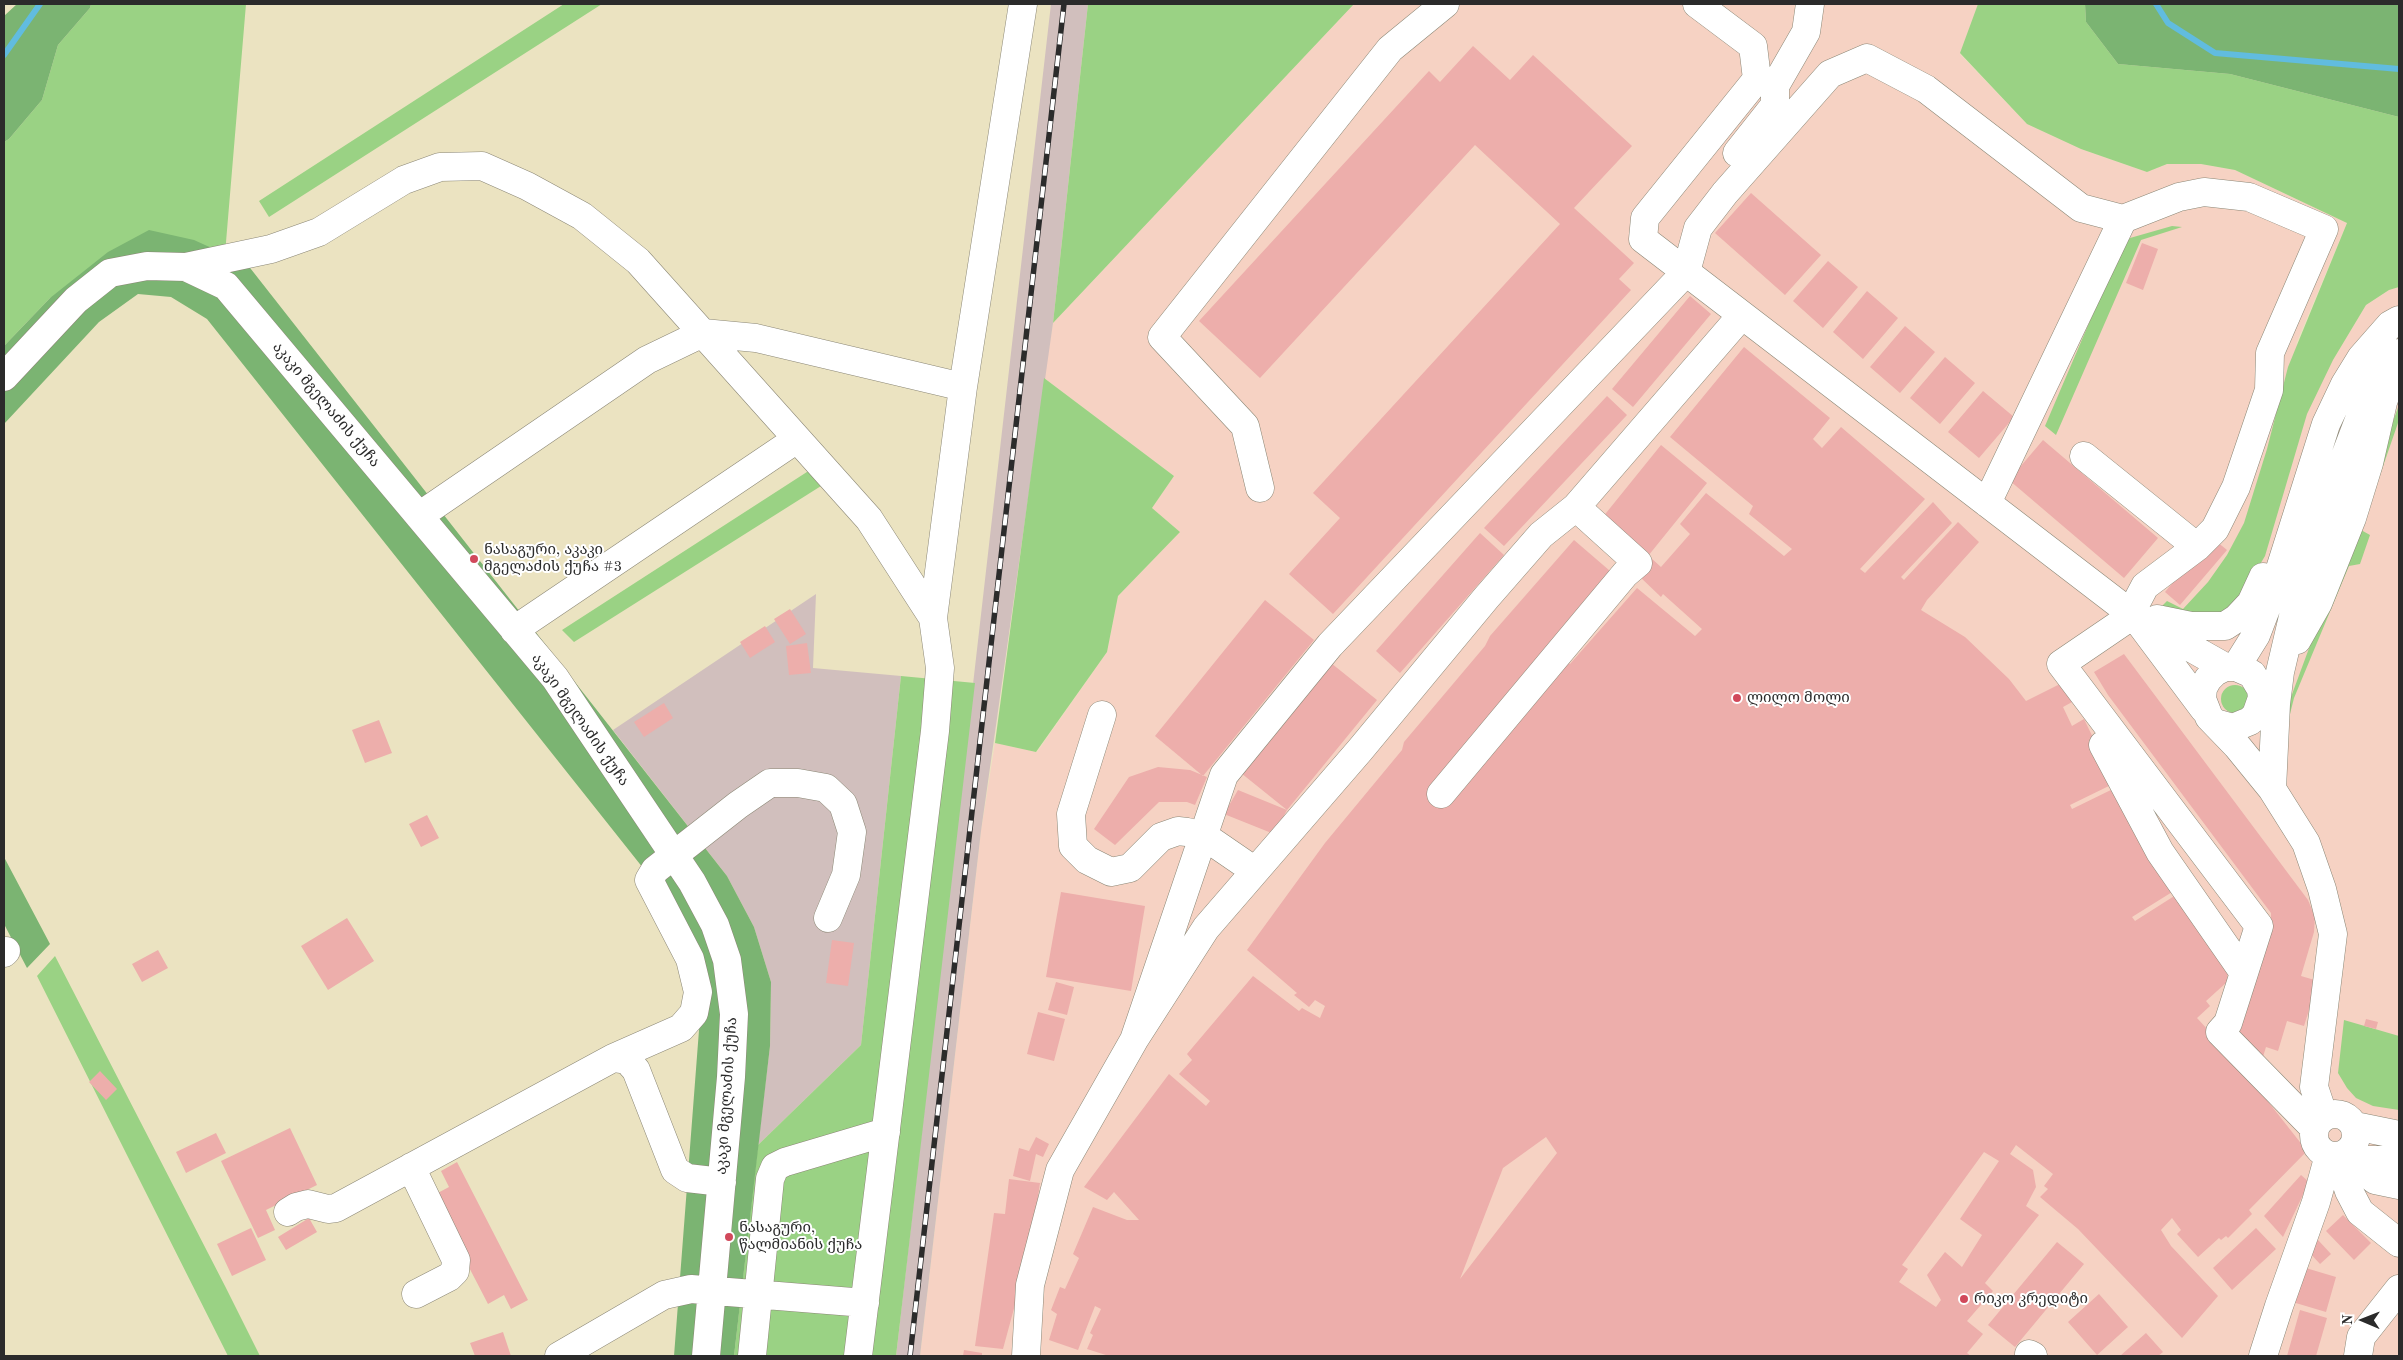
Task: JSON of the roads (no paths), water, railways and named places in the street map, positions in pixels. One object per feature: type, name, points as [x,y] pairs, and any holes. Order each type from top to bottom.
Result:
[{"type":"street","points":[[858,1356],[935,731],[940,668],[933,618],[963,387],[1023,4]]},
{"type":"street","points":[[1260,488],[1245,426],[1162,337],[1390,49],[1445,4]]},
{"type":"street","points":[[1686,272],[1686,226],[1691,207],[1776,105],[1753,46],[1697,4]]},
{"type":"street","points":[[1810,4],[1806,32],[1766,83],[1645,218],[1642,239],[2133,615],[2230,667],[2252,674],[2269,701],[2272,789]]},
{"type":"street","points":[[1134,1040],[1224,775],[1330,644],[1686,272],[1698,228],[1726,193],[1830,74],[1867,58],[1926,89],[2082,208],[2123,219],[2179,197],[2204,192],[2249,197],[2324,229],[2270,353],[2269,390],[2236,487],[2215,529],[2197,547],[2145,586],[2136,603],[2133,615],[2061,664],[2085,699],[2259,926],[2228,1023],[2220,1032],[2320,1122]]},
{"type":"street","points":[[186,267],[271,249],[320,232],[404,180],[440,167],[482,166],[528,186],[582,216],[638,261],[869,519],[933,618]]},
{"type":"street","points":[[1987,503],[2123,219]]},
{"type":"street","name":"აკაკი მგელაძის ქუჩა","points":[[4,377],[76,300],[110,273],[147,266],[186,267],[226,286],[555,678],[692,882],[716,925],[727,960],[734,1014],[722,1182],[706,1356]]},
{"type":"street","points":[[1026,1356],[1030,1285],[1060,1170],[1134,1040],[1206,928],[1360,750],[1486,598],[1541,535],[1576,507],[1742,316]]},
{"type":"street","points":[[2280,672],[2295,608],[2355,426],[2370,392],[2390,363],[2397,362],[2383,402],[2369,463],[2352,518],[2318,603],[2280,672],[2269,701],[2250,721],[2233,728],[2210,716],[2202,699],[2205,683],[2215,672],[2230,667],[2246,627],[2274,588],[2326,424],[2345,384],[2366,352],[2390,324],[2399,320]]},
{"type":"street","points":[[419,516],[648,360],[703,333],[756,338],[963,387]]},
{"type":"street","points":[[2133,615],[2191,626],[2246,627],[2275,605],[2298,552],[2329,449],[2345,384]]},
{"type":"street","points":[[514,630],[797,439]]},
{"type":"street","points":[[2084,456],[2197,547]]},
{"type":"street","points":[[1441,794],[1625,574],[1638,563],[1576,507]]},
{"type":"street","points":[[2133,615],[2210,716],[2272,789],[2306,842],[2322,889],[2333,934],[2314,1087],[2320,1122],[2315,1141],[2318,1147],[2345,1159],[2399,1173]]},
{"type":"street","points":[[2085,699],[2099,737],[2160,852],[2244,973]]},
{"type":"street","points":[[1102,715],[1071,814],[1073,846],[1087,860],[1111,872],[1130,868],[1161,837],[1178,832],[1204,836],[1255,871]]},
{"type":"street","points":[[288,1212],[296,1207],[308,1204],[328,1209],[336,1208],[613,1058],[681,1028],[694,1014],[698,992],[690,959],[649,880],[655,870],[738,805],[770,783],[798,783],[826,788],[843,804],[852,832],[846,875],[828,918]]},
{"type":"street","points":[[613,1058],[627,1060],[636,1070],[674,1170],[687,1178],[722,1182]]},
{"type":"street","points":[[2320,1122],[2340,1114],[2351,1120],[2356,1129],[2377,1142],[2399,1146]]},
{"type":"street","points":[[2356,1129],[2399,1135]]},
{"type":"street","points":[[2356,1129],[2354,1146],[2344,1154],[2349,1191],[2360,1212],[2399,1243]]},
{"type":"street","points":[[752,1356],[770,1179],[775,1167],[785,1162],[886,1132]]},
{"type":"street","points":[[2345,1159],[2399,1160]]},
{"type":"street","points":[[2345,1159],[2375,1180],[2399,1185]]},
{"type":"street","points":[[2263,1356],[2316,1202],[2345,1159]]},
{"type":"street","points":[[411,1167],[456,1260],[455,1271],[449,1277],[416,1294]]},
{"type":"street","points":[[2349,1191],[2399,1231]]},
{"type":"street","points":[[559,1356],[664,1294],[691,1289],[865,1304]]},
{"type":"street","points":[[2358,1356],[2361,1337],[2399,1289]]},
{"type":"waterway","points":[[4,55],[40,4]]},
{"type":"waterway","points":[[2156,4],[2168,23],[2215,53],[2399,69]]},
{"type":"railway","points":[[910,1356],[1064,4]]},
{"type":"place","name":"ნასაგური, აკაკი მგელაძის ქუჩა #3","points":[[474,559]]},
{"type":"place","name":"ლილო მოლი","points":[[1737,698]]},
{"type":"place","name":"ნასაგური, წალმიანის ქუჩა","points":[[729,1237]]},
{"type":"place","name":"რიკო კრედიტი","points":[[1964,1299]]}]
